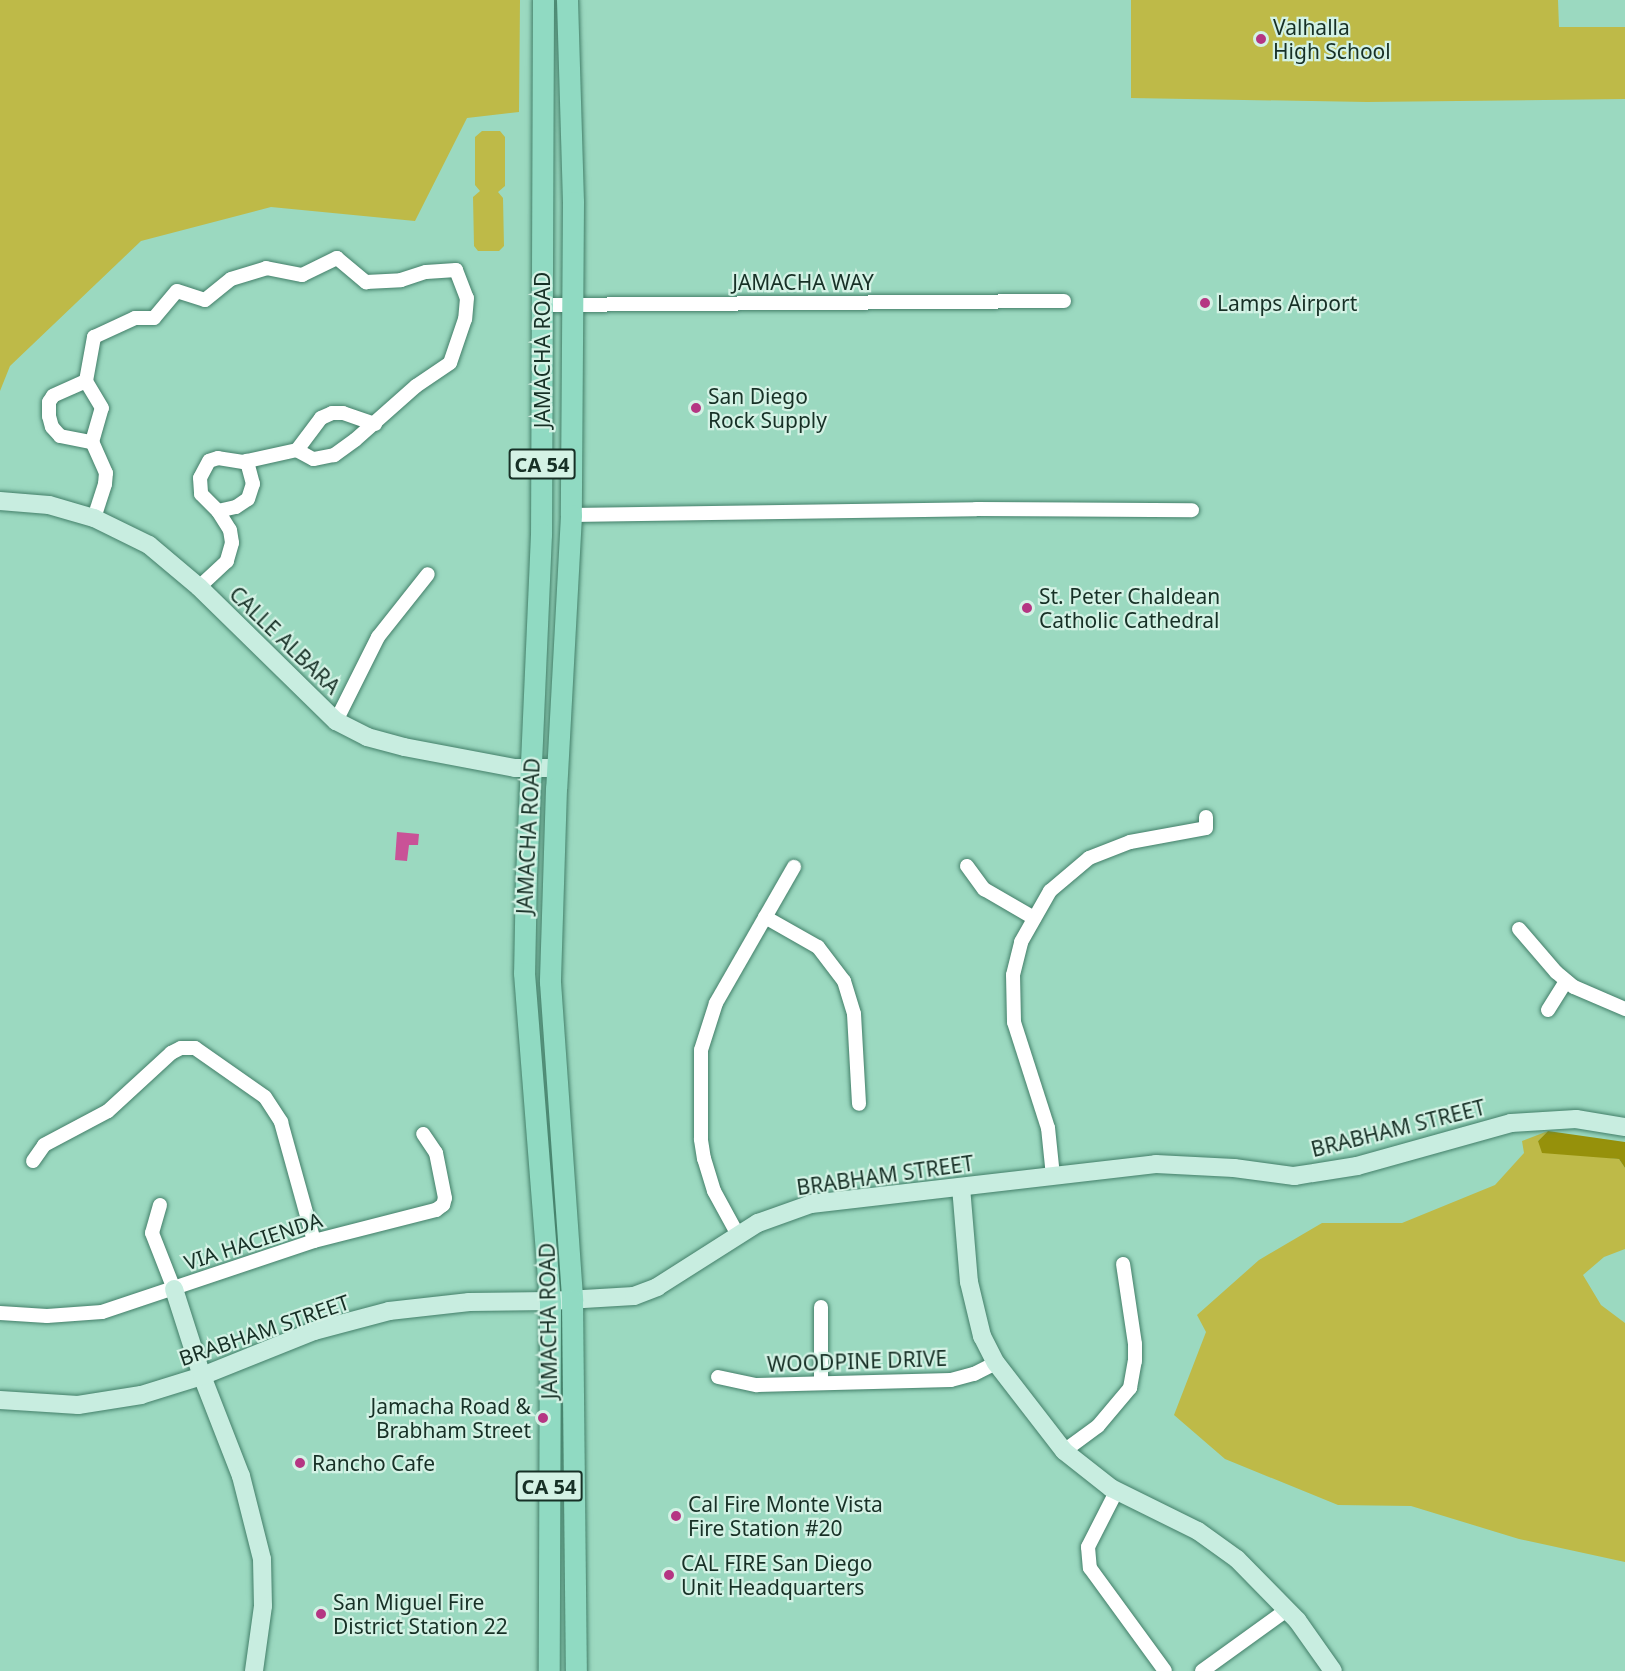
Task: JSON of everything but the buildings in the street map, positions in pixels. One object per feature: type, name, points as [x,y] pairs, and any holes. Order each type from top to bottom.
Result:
[{"type":"main road","name":"JAMACHA ROAD","points":[[543,0],[541,534],[526,873],[525,993],[550,1301],[549,1671]]},
{"type":"main road","name":"JAMACHA ROAD","points":[[567,0],[567,67],[573,202],[571,515],[557,768],[550,982],[572,1300],[576,1671]]},
{"type":"main road","points":[[543,93],[567,67]]},
{"type":"street","points":[[94,518],[105,484],[106,473],[92,442],[102,408],[86,381],[94,337],[135,318],[154,318],[177,291],[205,300],[231,279],[247,272],[266,268],[302,276],[338,258],[366,282],[401,280],[426,272],[456,270],[467,298],[465,319],[450,363],[416,386],[375,424],[334,455],[313,459],[297,450]]},
{"type":"street","name":"JAMACHA WAY","points":[[543,305],[1064,301]]},
{"type":"street","points":[[86,381],[53,396],[49,402],[49,416],[52,427],[60,436],[92,442]]},
{"type":"street","points":[[199,587],[226,561],[231,550],[230,530],[218,511],[201,494],[200,478],[209,461],[218,458],[247,461],[297,450],[321,418],[332,413],[343,413],[375,424]]},
{"type":"street","points":[[218,511],[236,507],[248,499],[253,484],[247,461]]},
{"type":"street","name":"CALLE ALBARA","points":[[0,501],[48,505],[94,518],[150,545],[199,587],[336,722],[367,737],[404,747],[515,768],[557,768]]},
{"type":"street","points":[[571,515],[976,509],[1192,510]]},
{"type":"street","points":[[336,722],[378,637],[428,574]]},
{"type":"street","points":[[1053,1176],[1048,1128],[1014,1022],[1013,975],[1021,942],[1050,891],[1089,858],[1130,842],[1206,828],[1206,817]]},
{"type":"street","points":[[967,866],[984,889],[1034,918]]},
{"type":"street","points":[[738,1235],[714,1191],[704,1159],[701,1139],[701,1050],[716,1003],[794,867]]},
{"type":"street","points":[[765,917],[818,947],[844,981],[854,1014],[859,1104]]},
{"type":"street","points":[[1518,929],[1574,987],[1625,1009]]},
{"type":"street","points":[[1548,1010],[1566,981]]},
{"type":"street","points":[[33,1161],[44,1145],[108,1111],[171,1053],[181,1048],[195,1048],[265,1097],[281,1122],[314,1241]]},
{"type":"street","name":"BRABHAM STREET","points":[[0,1401],[78,1405],[141,1395],[202,1376],[314,1331],[389,1311],[469,1302],[550,1301],[634,1296],[657,1287],[738,1235],[777,1214],[811,1204],[1156,1164],[1234,1168],[1294,1176],[1357,1166],[1511,1124],[1576,1119],[1624,1123]]},
{"type":"street","name":"VIA HACIENDA","points":[[0,1313],[47,1316],[102,1312],[174,1290],[314,1241],[440,1208],[445,1198],[436,1153],[423,1134]]},
{"type":"street","points":[[961,1187],[969,1282],[982,1336],[996,1363],[1064,1451],[1117,1490],[1198,1531],[1237,1559],[1288,1609],[1333,1671]]},
{"type":"street","points":[[160,1205],[152,1233],[174,1290],[202,1376],[241,1476],[262,1559],[263,1606],[254,1671]]},
{"type":"street","points":[[1064,1451],[1098,1426],[1130,1388],[1136,1361],[1136,1344],[1123,1264]]},
{"type":"street","points":[[821,1307],[821,1383]]},
{"type":"street","name":"WOODPINE DRIVE","points":[[718,1377],[757,1385],[951,1380],[974,1374],[996,1363]]},
{"type":"street","points":[[1117,1490],[1088,1546],[1090,1568],[1165,1671]]},
{"type":"street","points":[[1202,1671],[1288,1609]]},
{"type":"shaded area","points":[[0,0],[520,0],[519,112],[467,118],[415,221],[271,207],[141,241],[10,366],[0,391]]},
{"type":"shaded area","name":"Valhalla High School","points":[[1131,0],[1558,0],[1559,27],[1625,27],[1625,99],[1367,102],[1131,98]]},
{"type":"shaded area","points":[[482,131],[500,131],[505,137],[505,186],[498,192],[503,198],[504,246],[499,251],[478,251],[474,246],[473,197],[480,191],[475,185],[475,137]]},
{"type":"shaded area","points":[[397,832],[419,834],[418,845],[409,845],[407,861],[395,860]]},
{"type":"shaded area","points":[[1548,1131],[1538,1141],[1585,1155],[1619,1159],[1625,1168],[1625,1249],[1604,1257],[1583,1275],[1601,1305],[1625,1323],[1625,1562],[1519,1539],[1411,1506],[1338,1505],[1225,1459],[1174,1415],[1206,1332],[1197,1315],[1259,1260],[1322,1223],[1402,1223],[1495,1185],[1524,1153],[1522,1141]]},
{"type":"shaded area","points":[[1548,1131],[1625,1142],[1625,1168],[1619,1159],[1542,1153],[1538,1141]]},
{"type":"place","name":"Valhalla High School","points":[[1261,39]]},
{"type":"place","name":"Lamps Airport","points":[[1205,303]]},
{"type":"place","name":"San Diego Rock Supply","points":[[696,408]]},
{"type":"place","name":"St. Peter Chaldean Catholic Cathedral","points":[[1027,608]]},
{"type":"place","name":"Jamacha Road & Brabham Street","points":[[543,1418]]},
{"type":"place","name":"Rancho Cafe","points":[[300,1463]]},
{"type":"place","name":"Cal Fire Monte Vista Fire Station #20","points":[[676,1516]]},
{"type":"place","name":"CAL FIRE San Diego Unit Headquarters","points":[[669,1575]]},
{"type":"place","name":"San Miguel Fire District Station 22","points":[[321,1614]]}]
